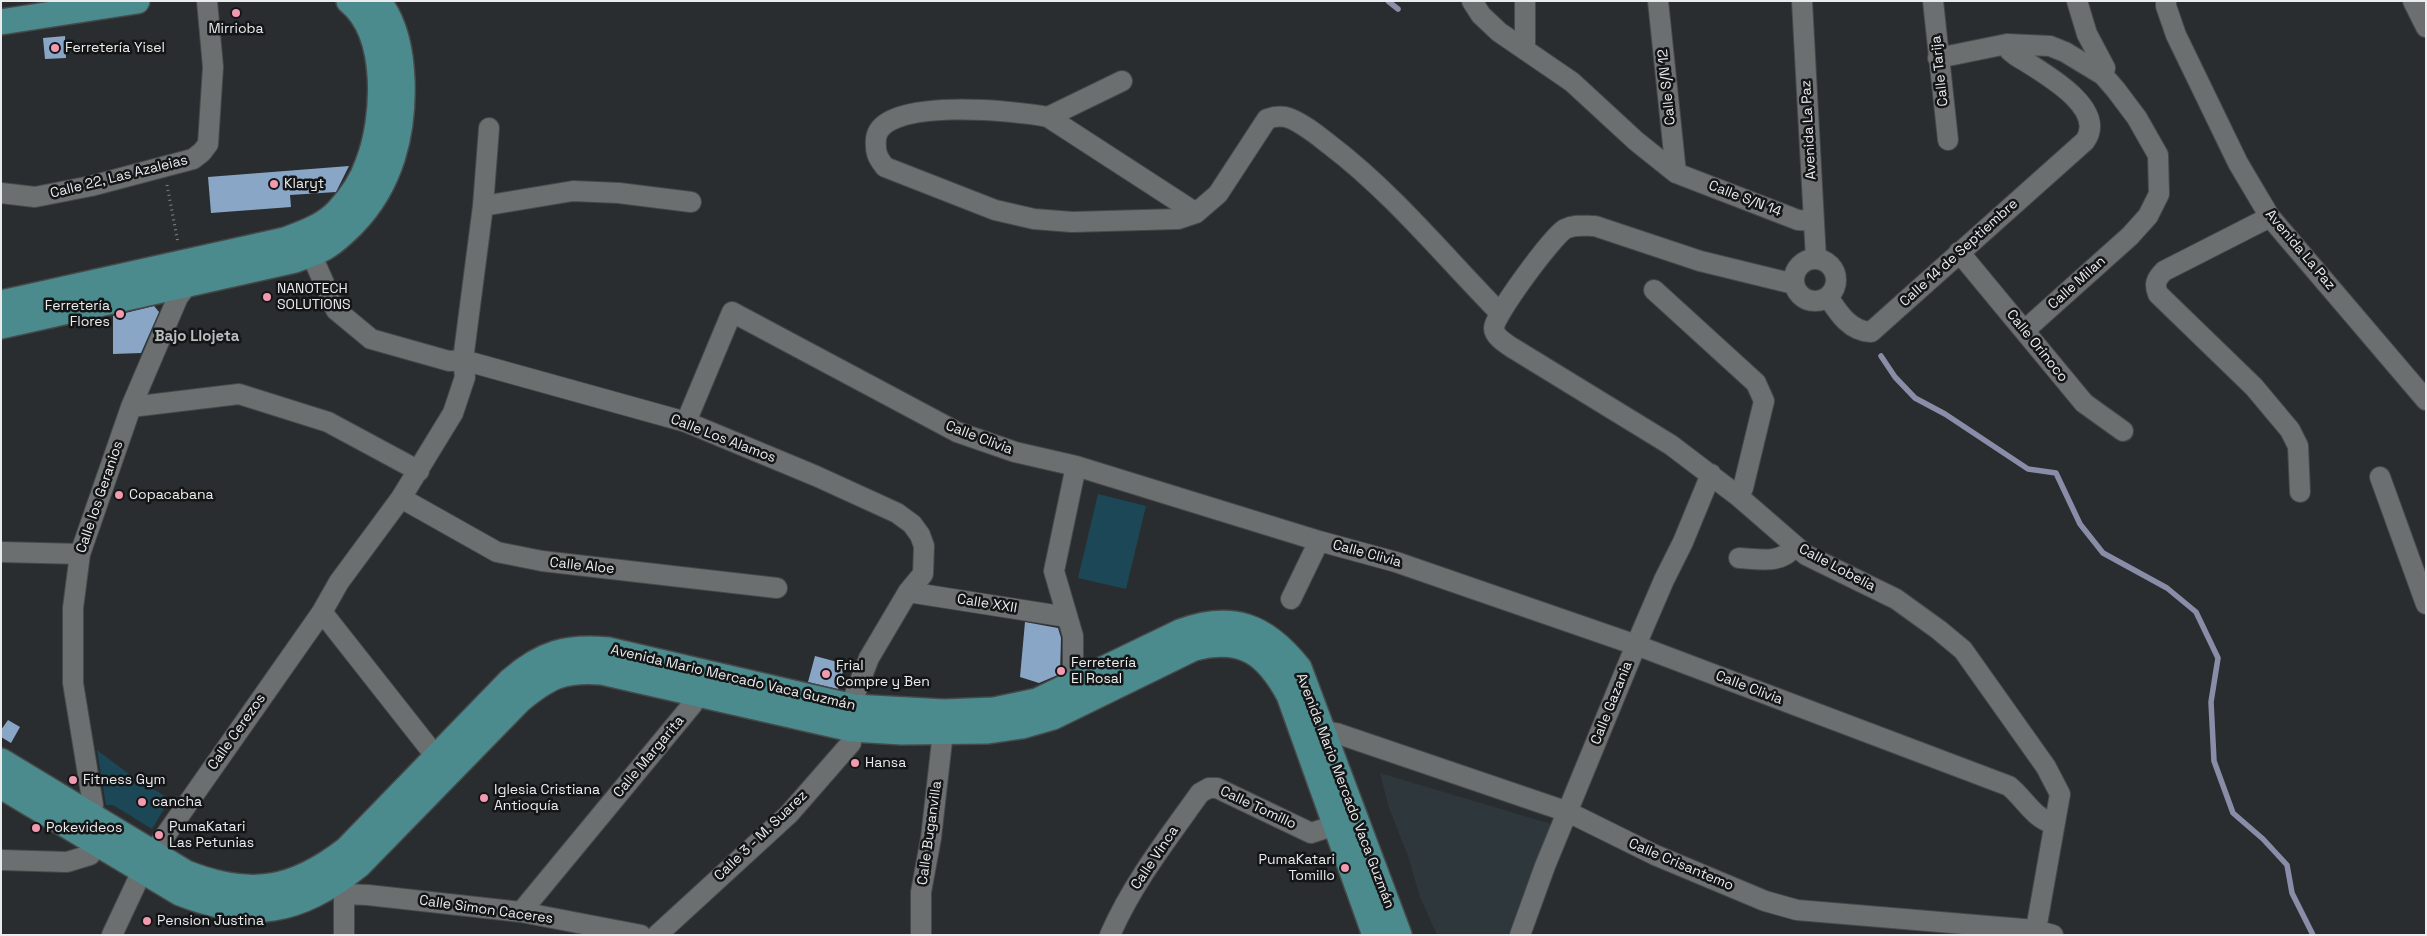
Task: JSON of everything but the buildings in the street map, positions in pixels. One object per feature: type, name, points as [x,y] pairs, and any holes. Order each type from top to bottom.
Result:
[{"type":"main road","points":[[1,22],[136,1]]},
{"type":"main road","points":[[1,303],[184,265],[296,260],[356,188],[368,163],[378,122],[380,75],[376,46],[369,27],[349,1]]},
{"type":"main road","points":[[310,242],[335,240],[366,210],[378,192],[395,149],[402,120],[401,64],[396,36],[384,9],[378,1]]},
{"type":"main road","points":[[1,326],[184,265]]},
{"type":"main road","name":"Avenida Mario Mercado Vaca Guzmán","points":[[944,722],[1037,701],[1080,682],[1180,632],[1204,623],[1240,624],[1257,630],[1276,642],[1288,654],[1305,680],[1314,734],[1336,825],[1375,935]]},
{"type":"main road","name":"Avenida Mario Mercado Vaca Guzmán","points":[[1,786],[98,844],[212,883],[238,887],[262,887],[295,881],[334,882],[347,849],[520,700],[542,682],[558,675],[573,672],[602,672],[700,683],[852,718],[944,722],[988,731],[1022,726],[1053,717],[1168,659],[1194,648],[1213,643],[1243,647],[1256,653],[1270,664],[1314,734],[1399,935]]},
{"type":"main road","name":"Avenida Mario Mercado Vaca Guzmán","points":[[1,761],[89,814],[148,862]]},
{"type":"street","name":"Calle 22, Las Azaleias","points":[[1,193],[35,197],[153,170],[193,158],[202,152],[208,144],[213,68],[207,1]]},
{"type":"street","name":"Calle S/N 14","points":[[1472,1],[1481,15],[1498,32],[1572,82],[1636,142],[1676,173],[1798,220],[1814,222]]},
{"type":"street","points":[[1524,50],[1525,1]]},
{"type":"street","name":"Calle S/N 12","points":[[1658,1],[1676,173]]},
{"type":"street","name":"Avenida La Paz","points":[[1802,1],[1816,259]]},
{"type":"street","name":"Calle Tarija","points":[[1933,1],[1948,140]]},
{"type":"street","points":[[1938,58],[2007,44],[2050,46],[2065,52],[2103,75],[2104,68],[2087,34],[2077,1]]},
{"type":"street","name":"Avenida La Paz","points":[[2166,1],[2176,35],[2188,60],[2238,163],[2270,217],[2426,400]]},
{"type":"street","points":[[2413,1],[2426,27]]},
{"type":"street","name":"Calle 14 de Septiembre","points":[[1828,297],[1851,326],[1871,332],[2085,142],[2091,125],[2081,104],[2060,83],[2010,51],[2007,44]]},
{"type":"street","name":"Calle Milan","points":[[2025,330],[2130,236],[2148,216],[2158,194],[2158,154],[2137,118],[2103,75]]},
{"type":"street","points":[[1048,117],[1122,81]]},
{"type":"street","points":[[1196,213],[1048,117],[1026,113],[932,111],[899,116],[882,126],[877,135],[876,150],[878,158],[886,166],[900,174],[995,210],[1034,219],[1072,222],[1178,219],[1196,213],[1218,194],[1267,119],[1277,115],[1300,123],[1378,186],[1500,313],[1550,243],[1566,229],[1578,225],[1595,226],[1700,261],[1794,284]]},
{"type":"street","name":"Calle Cerezos","points":[[112,935],[148,862],[322,612],[339,582],[401,498],[453,413],[465,377],[463,360],[484,206],[489,128]]},
{"type":"street","points":[[484,206],[573,191],[619,193],[691,202]]},
{"type":"street","points":[[2270,217],[2164,271],[2156,280],[2155,286],[2158,294],[2254,387],[2290,430],[2298,446],[2300,492]]},
{"type":"street","name":"Calle Los Alamos","points":[[310,242],[316,265],[336,310],[370,339],[449,360],[463,360],[686,422],[816,476],[904,518],[920,535],[924,546],[923,574],[908,592],[869,658],[855,694],[852,718]]},
{"type":"street","name":"Calle Orinoco","points":[[1959,252],[2084,403],[2123,430]]},
{"type":"street","points":[[1810,259],[1816,259],[1828,263],[1835,273],[1836,286],[1828,297],[1811,301],[1800,295],[1794,284],[1794,277],[1799,266],[1810,259]]},
{"type":"street","name":"Calle los Geranios","points":[[89,814],[93,805],[73,683],[72,608],[80,554],[131,407],[178,297],[184,265]]},
{"type":"street","points":[[1654,290],[1750,377],[1761,392],[1764,401],[1743,488],[1738,496]]},
{"type":"street","name":"Calle Clivia","points":[[686,422],[732,312],[957,432],[1015,452],[1076,466],[1319,541],[1396,562],[1636,645],[2009,786],[2018,793],[2037,817],[2054,824]]},
{"type":"street","name":"Calle Lobelia","points":[[1500,313],[1494,327],[1495,333],[1511,348],[1671,445],[1711,474],[1806,555],[1896,600],[1940,630],[1963,650],[2046,767],[2060,794],[2059,810],[2054,824],[2041,933]]},
{"type":"street","points":[[131,407],[239,394],[328,422],[418,471]]},
{"type":"street","points":[[1076,466],[1054,571],[1073,636],[1073,669],[1080,682]]},
{"type":"street","name":"Calle Gazania","points":[[1520,935],[1636,645],[1664,580],[1683,542],[1711,474]]},
{"type":"street","points":[[2380,477],[2426,604]]},
{"type":"street","name":"Calle Aloe","points":[[401,498],[496,552],[542,561],[777,588]]},
{"type":"street","points":[[1291,599],[1319,541]]},
{"type":"street","points":[[1739,558],[1780,559],[1791,552],[1795,546]]},
{"type":"street","points":[[1,552],[80,554]]},
{"type":"street","name":"Calle XXII","points":[[908,592],[1067,616]]},
{"type":"street","points":[[322,612],[444,765]]},
{"type":"street","name":"Calle Margarita","points":[[521,912],[692,705],[700,683]]},
{"type":"street","name":"Calle 3 - M. Suarez","points":[[657,935],[789,814],[851,743],[852,718]]},
{"type":"street","name":"Calle Buganvilla","points":[[921,935],[921,892],[931,838],[944,722]]},
{"type":"street","name":"Calle Crisantemo","points":[[1314,734],[1336,733],[1568,812],[1655,856],[1765,901],[1797,910],[2041,933]]},
{"type":"street","name":"Calle Tomillo","points":[[1209,788],[1217,788],[1311,833],[1336,825]]},
{"type":"street","name":"Calle Vinca","points":[[1110,935],[1119,914],[1162,846],[1200,793],[1209,788]]},
{"type":"street","points":[[1,860],[67,862],[90,856],[98,844]]},
{"type":"street","points":[[334,882],[344,935]]},
{"type":"street","name":"Calle Simon Caceres","points":[[334,882],[368,894],[521,912],[641,935]]},
{"type":"path","points":[[153,170],[155,178],[167,184],[184,265]]},
{"type":"shaded area","points":[[1098,494],[1146,506],[1126,589],[1078,578]]},
{"type":"shaded area","name":"cancha","points":[[97,750],[133,777],[170,799],[152,829],[113,805],[106,805]]},
{"type":"shaded area","points":[[1380,773],[1551,824],[1508,935],[1437,935],[1420,897],[1408,856],[1389,808]]},
{"type":"waterway","points":[[1388,1],[1398,9]]},
{"type":"waterway","points":[[1881,356],[1895,377],[1915,398],[1945,414],[2028,469],[2056,473],[2080,524],[2103,553],[2167,588],[2196,612],[2218,658],[2211,702],[2214,761],[2233,813],[2263,839],[2287,865],[2292,893],[2313,935]]},
{"type":"place","name":"Mirrioba","points":[[236,13]]},
{"type":"place","name":"Ferretería Yisel","points":[[55,48]]},
{"type":"place","name":"Klaryt","points":[[274,184]]},
{"type":"place","name":"NANOTECH SOLUTIONS","points":[[267,297]]},
{"type":"place","name":"Ferretería Flores","points":[[120,314]]},
{"type":"place","name":"Copacabana","points":[[119,495]]},
{"type":"place","name":"Ferretería El Rosal","points":[[1061,671]]},
{"type":"place","name":"Frial Compre y Ben","points":[[826,674]]},
{"type":"place","name":"Hansa","points":[[855,763]]},
{"type":"place","name":"Fitness Gym","points":[[73,780]]},
{"type":"place","name":"Iglesia Cristiana Antioquía","points":[[484,798]]},
{"type":"place","name":"cancha","points":[[142,802]]},
{"type":"place","name":"Pokevideos","points":[[36,828]]},
{"type":"place","name":"PumaKatari Las Petunias","points":[[159,835]]},
{"type":"place","name":"PumaKatari Tomillo","points":[[1345,868]]},
{"type":"place","name":"Pension Justina","points":[[147,921]]},
{"type":"district","name":"Bajo Llojeta","points":[[197,337]]}]
